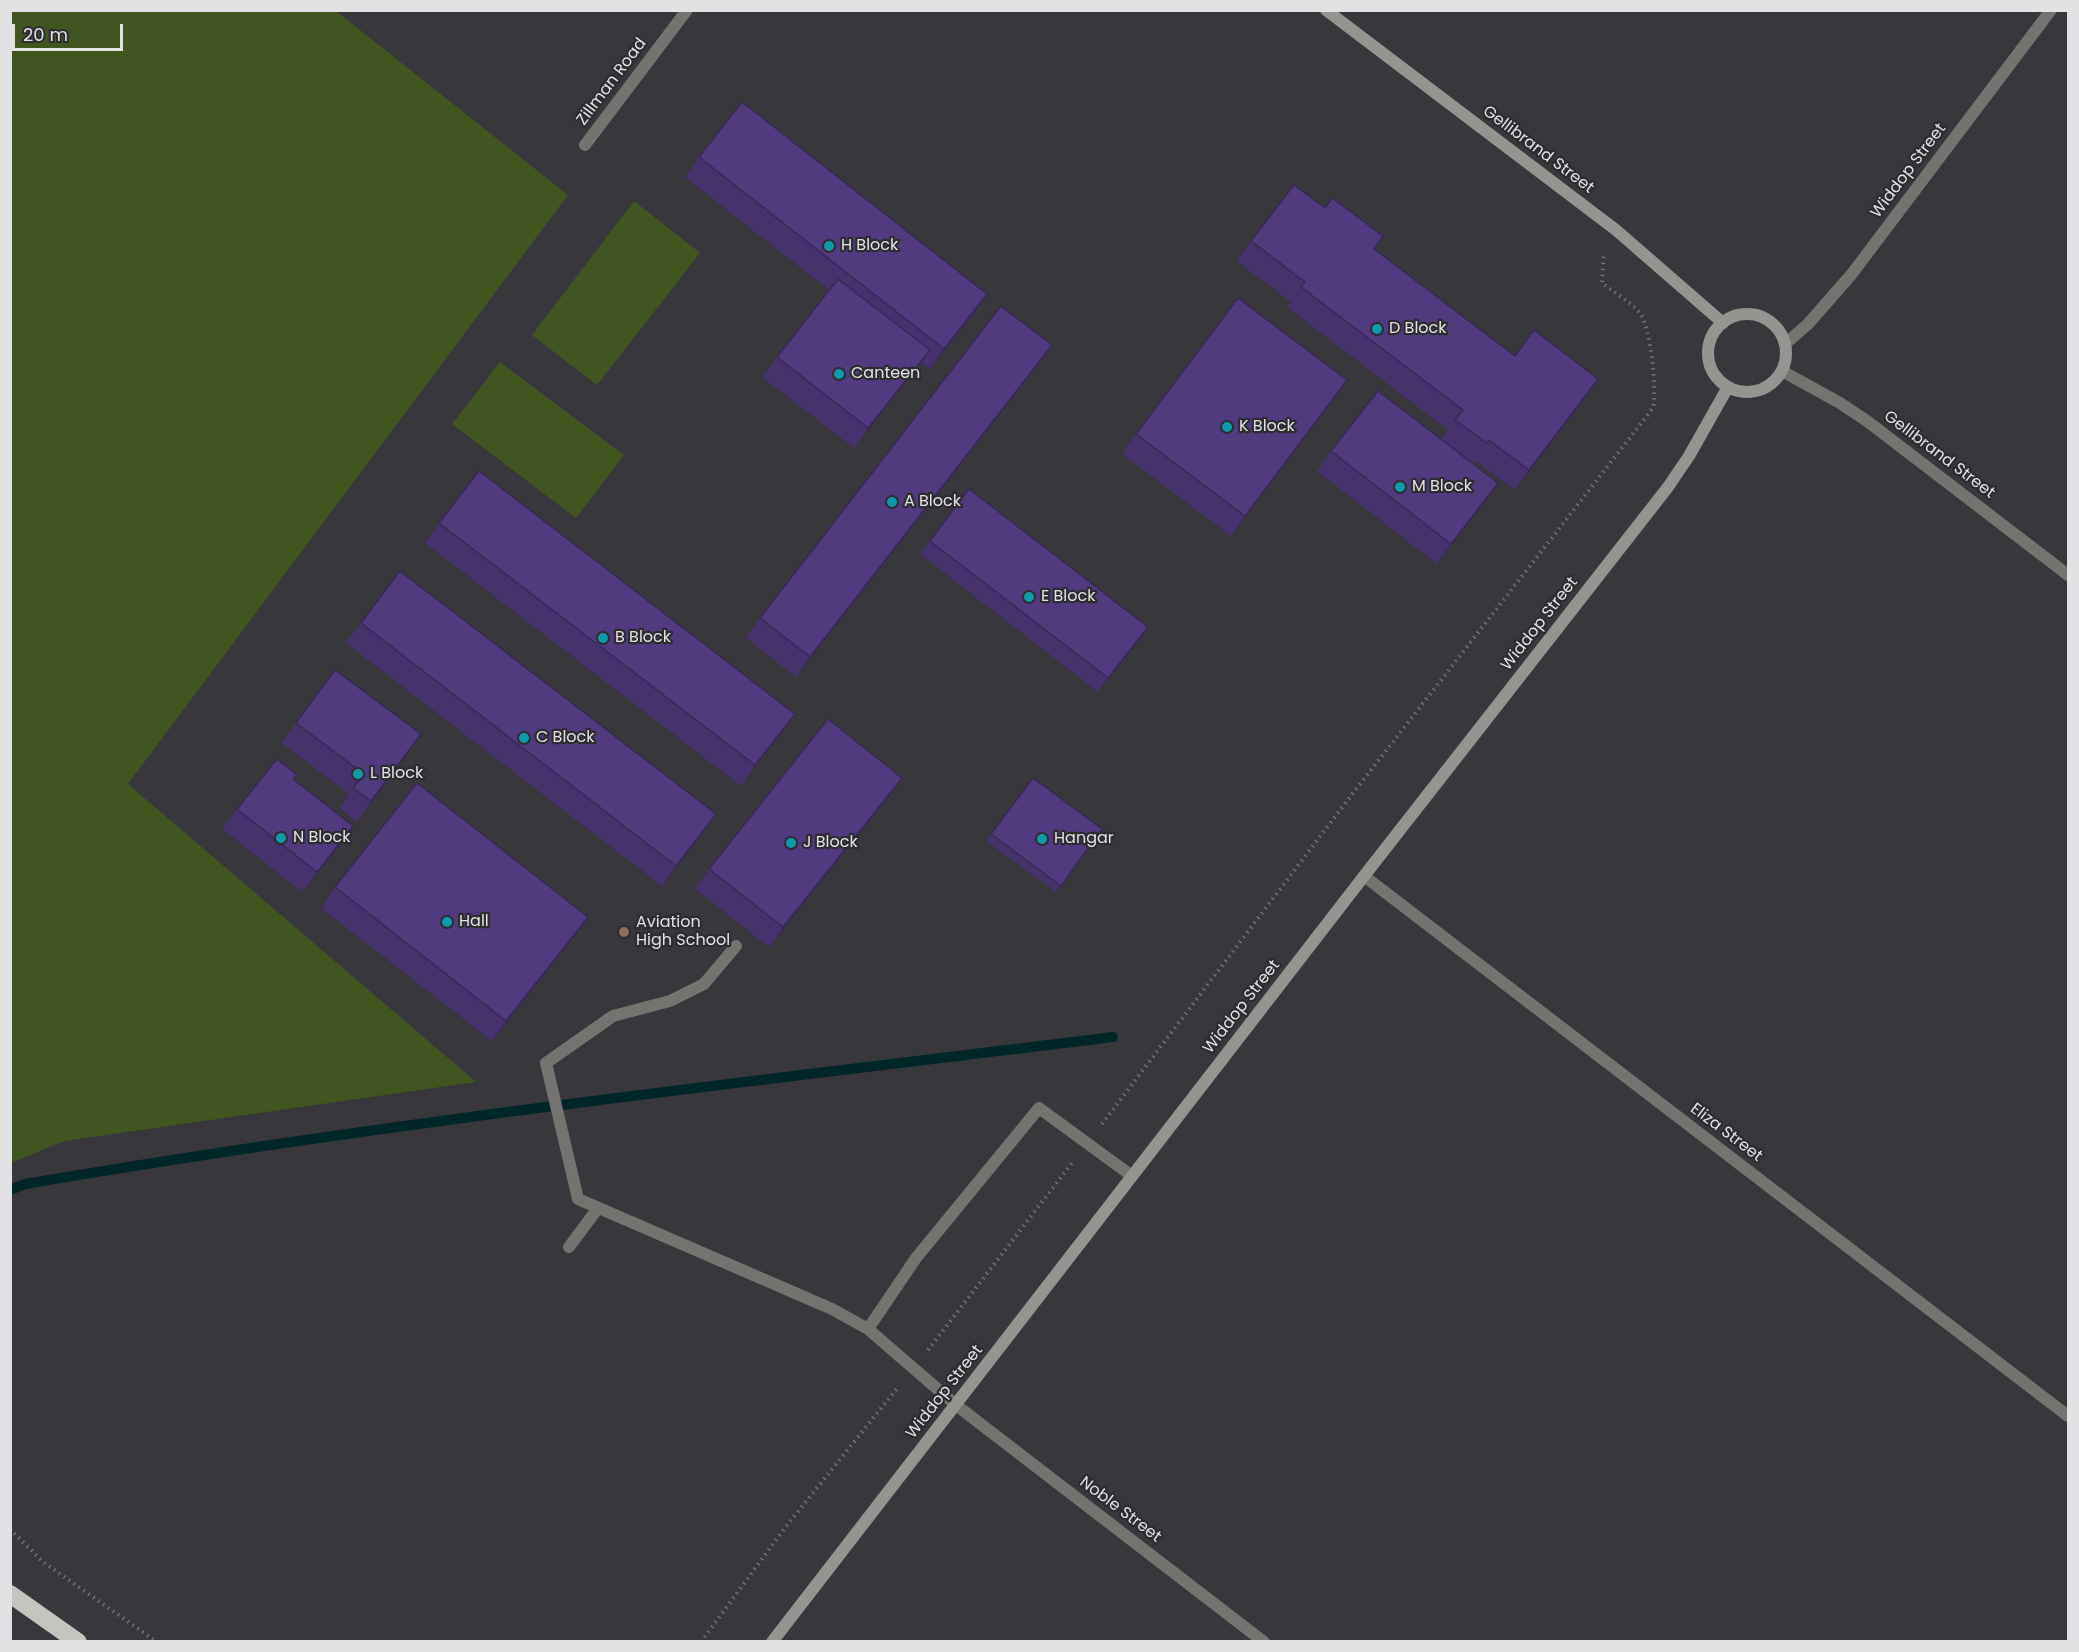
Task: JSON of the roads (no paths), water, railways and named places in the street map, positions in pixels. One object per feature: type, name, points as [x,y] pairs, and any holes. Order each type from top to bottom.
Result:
[{"type":"highway","points":[[10,1594],[78,1641]]},
{"type":"street","name":"Zillman Road","points":[[585,145],[687,10]]},
{"type":"street","name":"Gellibrand Street","points":[[1326,10],[1616,230],[1723,323]]},
{"type":"street","name":"Widdop Street","points":[[1785,344],[1808,324],[1851,275],[2051,10]]},
{"type":"street","points":[[1740,316],[1759,317],[1771,322],[1785,344],[1786,362],[1774,381],[1752,392],[1728,387],[1718,379],[1709,356],[1712,338],[1723,323],[1740,316]]},
{"type":"street","name":"Gellibrand Street","points":[[1782,371],[1840,403],[1867,422],[2068,575]]},
{"type":"street","name":"Widdop Street","points":[[772,1641],[1668,487],[1689,456],[1728,387]]},
{"type":"street","name":"Eliza Street","points":[[1364,876],[2068,1416]]},
{"type":"street","name":"Noble Street","points":[[736,946],[704,984],[670,1001],[613,1016],[546,1063],[578,1198],[832,1309],[868,1329],[956,1405],[1264,1641]]},
{"type":"street","points":[[868,1329],[916,1258],[1040,1108],[1132,1176]]},
{"type":"street","points":[[569,1247],[598,1208]]},
{"type":"waterway","points":[[10,1190],[25,1184],[161,1162],[432,1122],[1113,1037]]},
{"type":"place","name":"H Block","points":[[829,246]]},
{"type":"place","name":"D Block","points":[[1377,329]]},
{"type":"place","name":"Canteen","points":[[839,374]]},
{"type":"place","name":"K Block","points":[[1227,427]]},
{"type":"place","name":"M Block","points":[[1400,487]]},
{"type":"place","name":"A Block","points":[[892,502]]},
{"type":"place","name":"E Block","points":[[1029,597]]},
{"type":"place","name":"B Block","points":[[603,638]]},
{"type":"place","name":"C Block","points":[[524,738]]},
{"type":"place","name":"L Block","points":[[358,774]]},
{"type":"place","name":"N Block","points":[[281,838]]},
{"type":"place","name":"Hangar","points":[[1042,839]]},
{"type":"place","name":"J Block","points":[[791,843]]},
{"type":"place","name":"Hall","points":[[447,922]]},
{"type":"place","name":"Aviation High School","points":[[624,932]]}]
